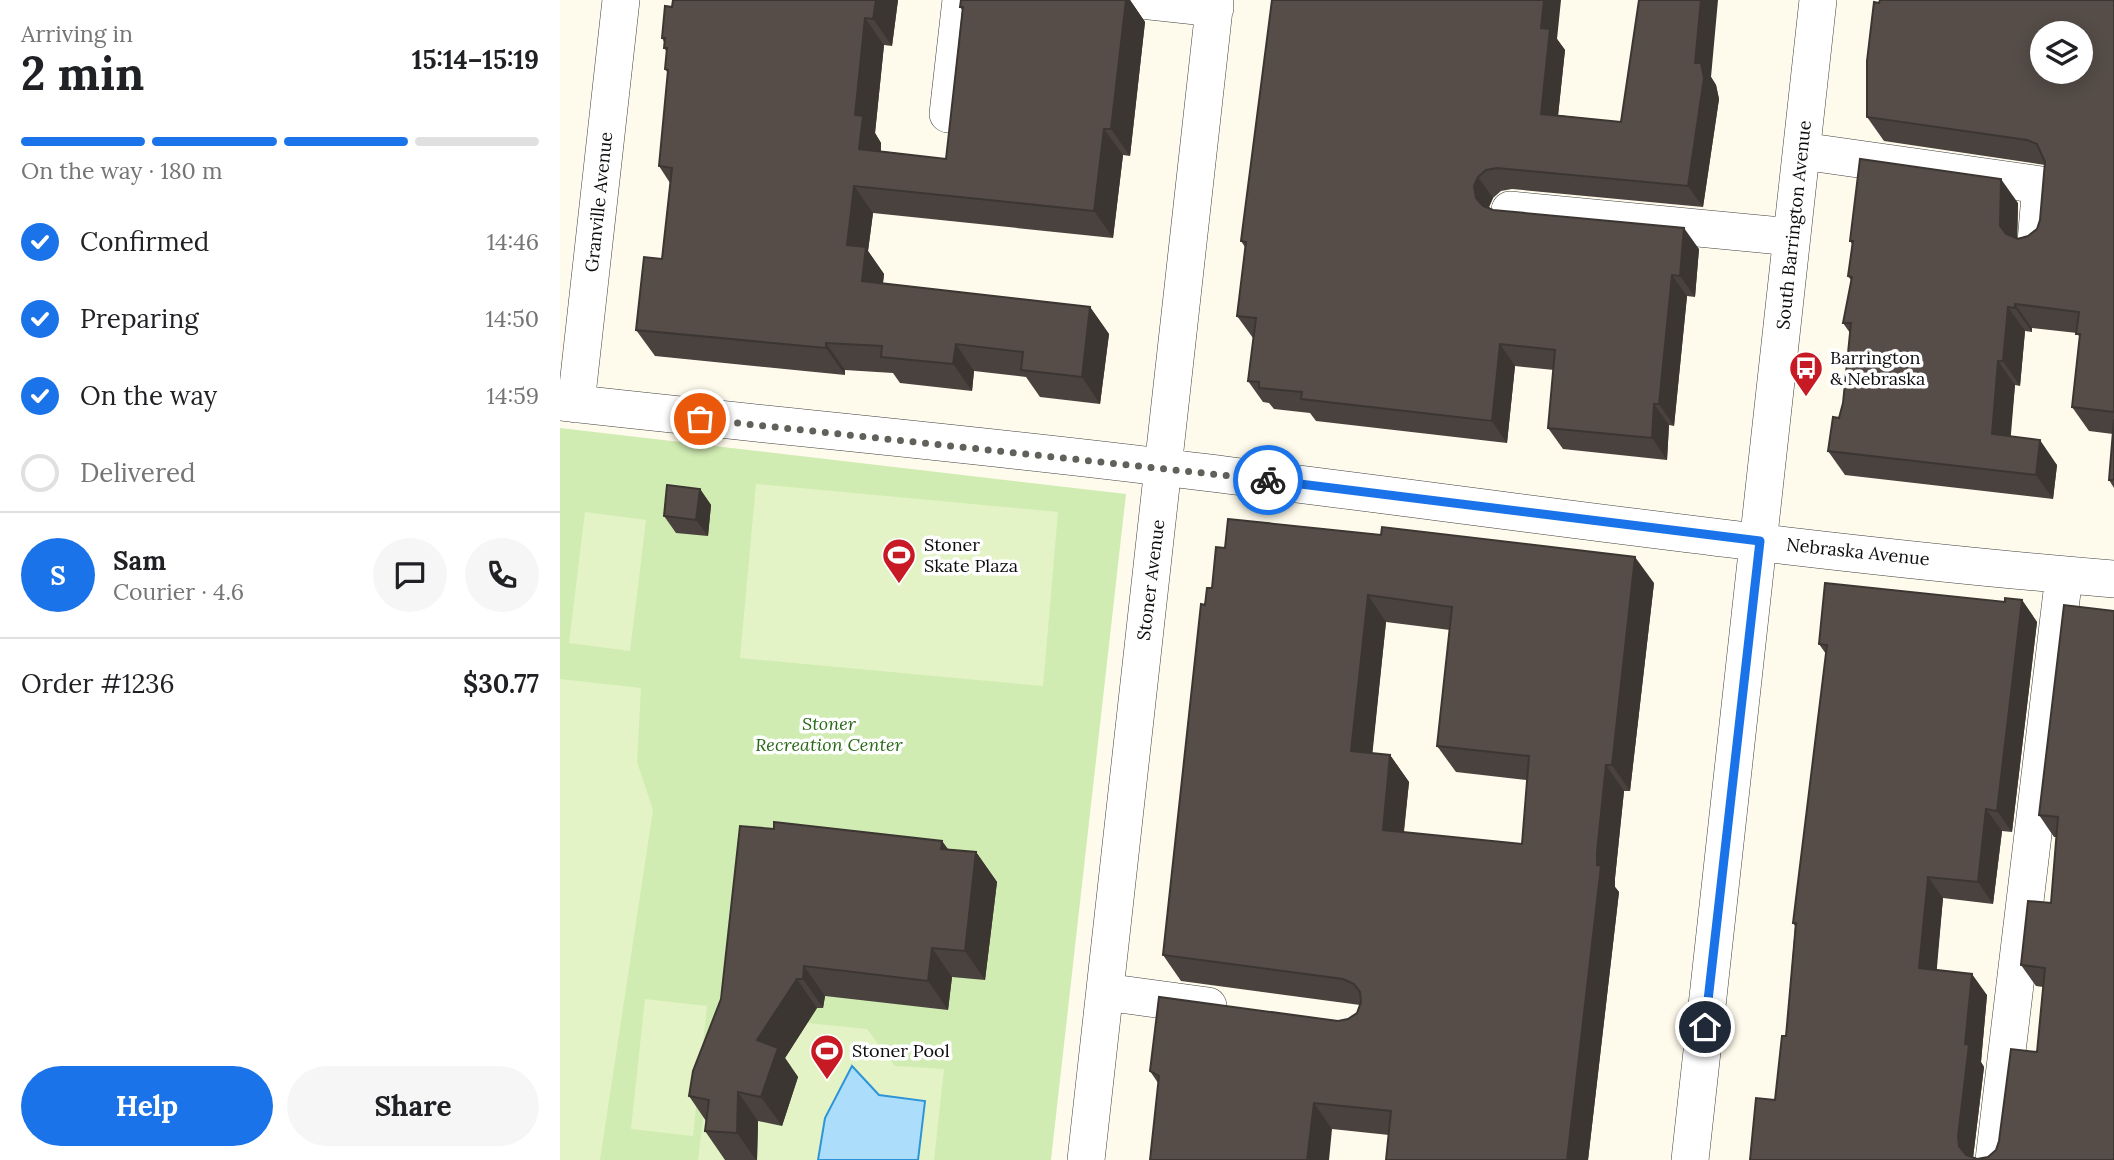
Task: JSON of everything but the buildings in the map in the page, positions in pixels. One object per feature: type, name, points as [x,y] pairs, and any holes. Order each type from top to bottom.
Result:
[{"type":"street","name":"Granville Avenue","points":[[568,403],[621,0]]},
{"type":"street","points":[[948,114],[961,0]]},
{"type":"street","points":[[1140,0],[1215,4]]},
{"type":"street","name":"South Barrington Avenue","points":[[1690,1160],[1818,0]]},
{"type":"street","name":"Stoner Avenue","points":[[1086,1160],[1215,4]]},
{"type":"street","points":[[1802,151],[2041,185],[2036,242]]},
{"type":"street","points":[[1510,210],[1792,237]]},
{"type":"street","name":"Nebraska Avenue","points":[[568,403],[674,417],[1164,467],[1760,541],[2114,579]]},
{"type":"street","points":[[1994,1160],[2064,575]]},
{"type":"street","points":[[1105,992],[1237,1010]]},
{"type":"green space","name":"Stoner Recreation Center","points":[[560,428],[1126,494],[1051,1160],[560,1160]]},
{"type":"green space","name":"Stoner Skate Plaza","points":[[756,484],[1058,512],[1043,686],[740,658]]},
{"type":"green space","points":[[585,512],[646,520],[630,651],[569,643]]},
{"type":"green space","points":[[560,679],[641,688],[637,762],[653,810],[600,1160],[560,1160]]},
{"type":"green space","points":[[645,999],[707,1006],[693,1136],[631,1129]]},
{"type":"green space","name":"Stoner Pool","points":[[758,1018],[867,1029],[895,1066],[944,1069],[934,1160],[698,1160],[706,1093]]},
{"type":"water","points":[[852,1066],[879,1095],[925,1101],[918,1160],[818,1160],[825,1118]]},
{"type":"way so far","points":[[700,419],[1268,480]]},
{"type":"place","name":"Barrington & Nebraska","points":[[1806,398]]},
{"type":"place","name":"Stoner Skate Plaza","points":[[899,585]]},
{"type":"place","name":"Stoner Pool","points":[[827,1081]]},
{"type":"route","points":[[1268,480],[1760,541],[1705,1027]]}]
